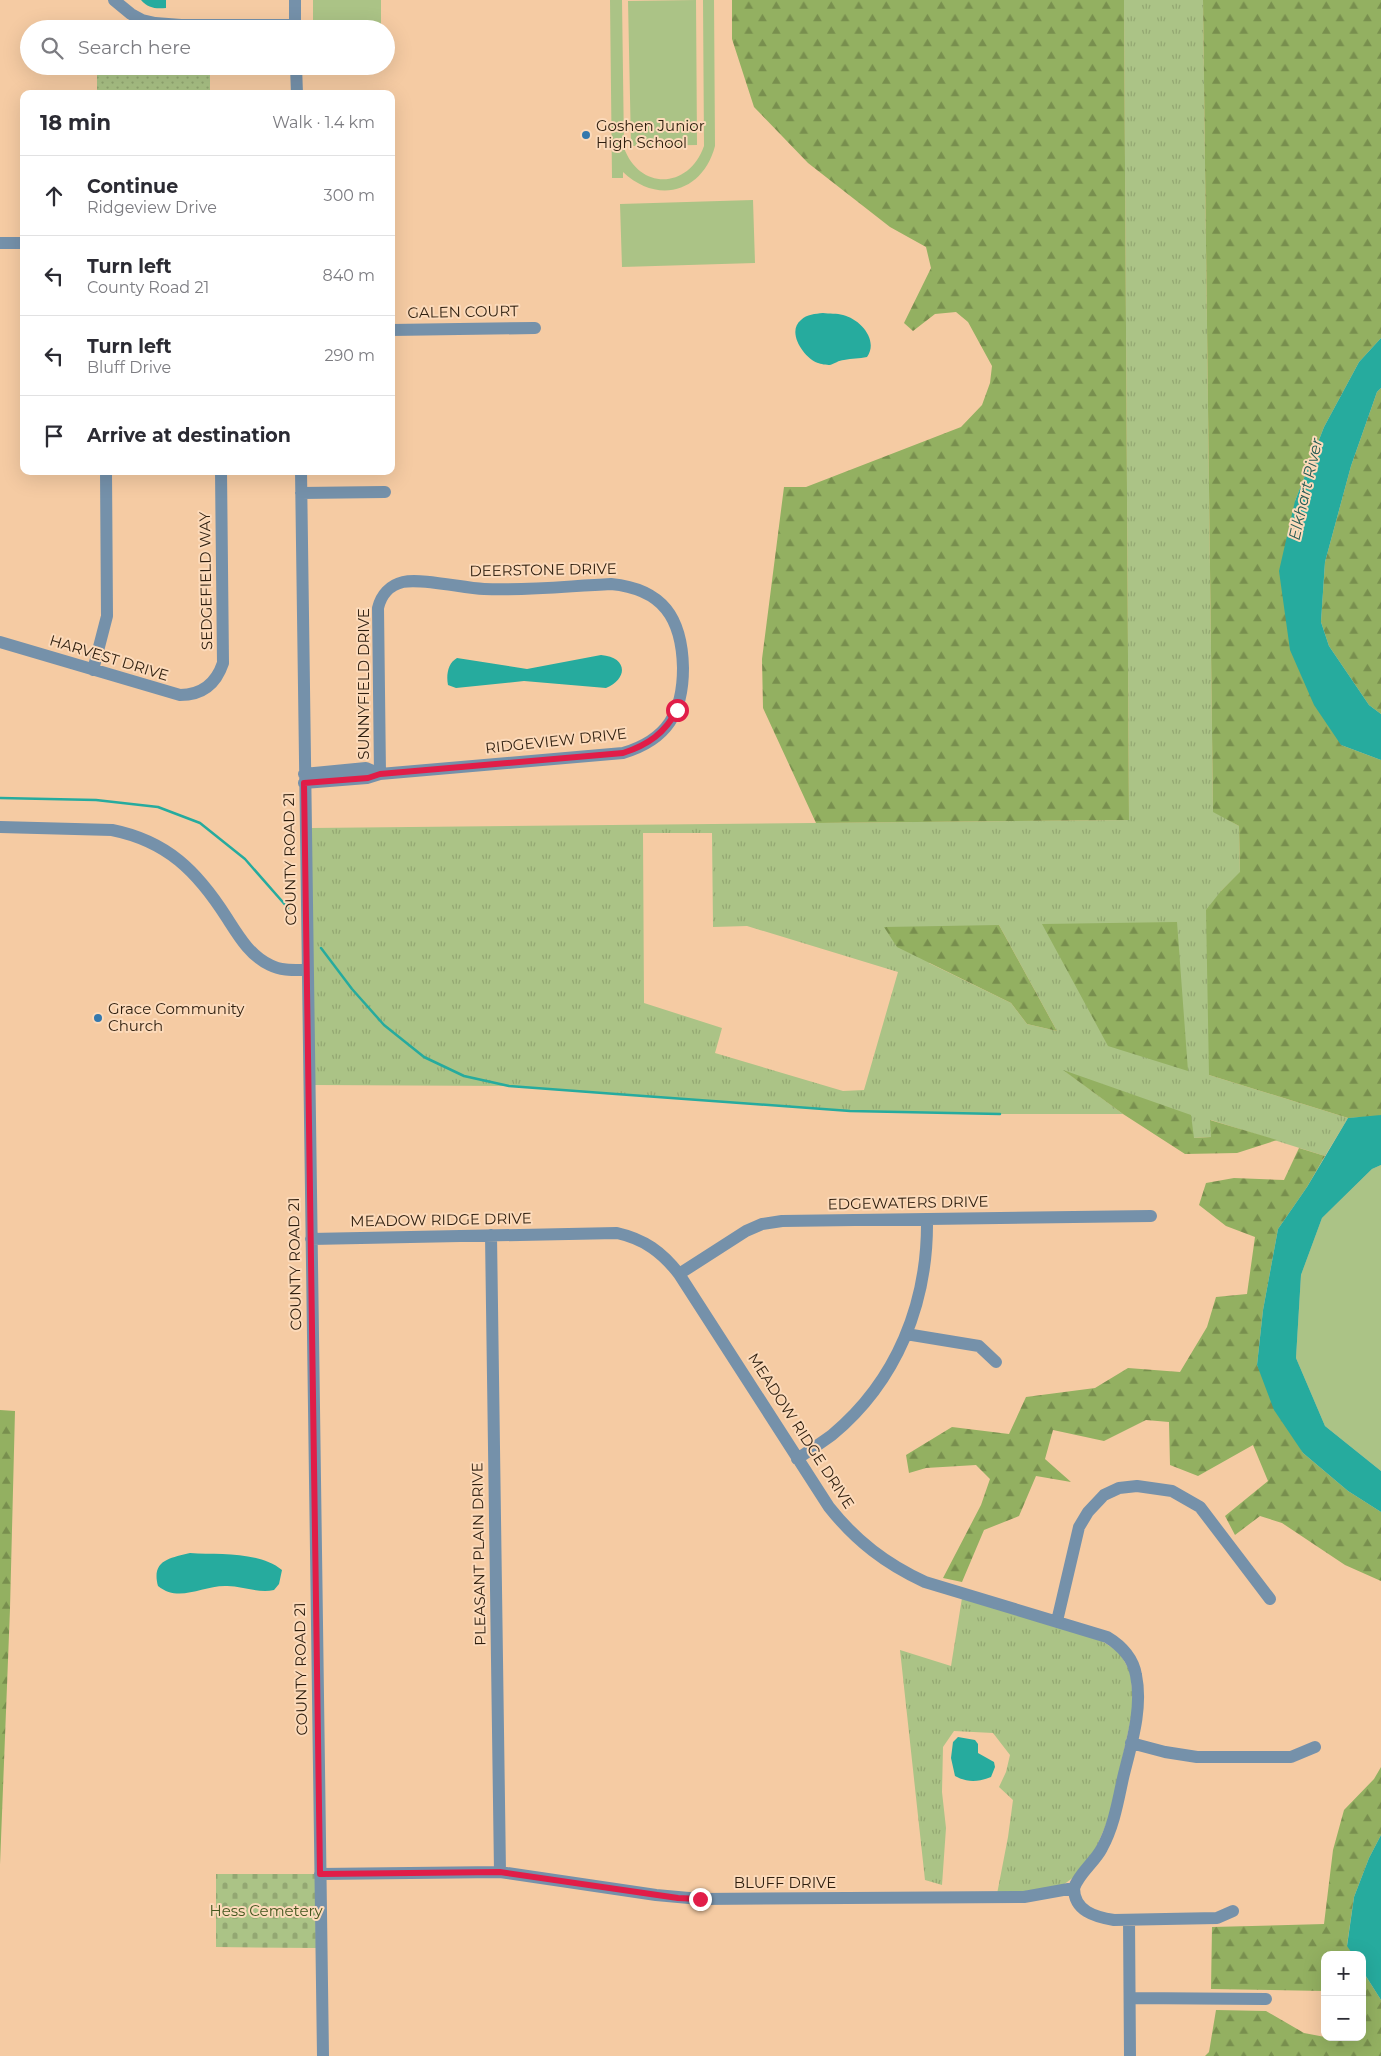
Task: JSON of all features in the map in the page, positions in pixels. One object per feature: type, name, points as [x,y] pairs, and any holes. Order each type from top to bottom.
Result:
[{"type":"street","points":[[114,0],[131,14],[142,20]]},
{"type":"street","points":[[295,0],[295,20]]},
{"type":"street","points":[[296,75],[297,90]]},
{"type":"street","points":[[0,243],[20,243]]},
{"type":"street","name":"GALEN COURT","points":[[395,330],[535,328]]},
{"type":"street","points":[[93,670],[107,616],[106,475]]},
{"type":"street","name":"SEDGEFIELD WAY","points":[[209,687],[218,676],[223,663],[221,475]]},
{"type":"street","name":"COUNTY ROAD 21","points":[[301,475],[323,2056]]},
{"type":"street","points":[[301,493],[386,492]]},
{"type":"street","name":"DEERSTONE DRIVE","points":[[383,595],[396,585],[414,582],[500,590],[551,589],[610,584],[624,585],[647,593]]},
{"type":"street","name":"RIDGEVIEW DRIVE","points":[[304,778],[368,778],[380,774],[623,753],[647,744],[660,735],[670,724],[677,710],[683,686],[681,636],[668,612],[647,593]]},
{"type":"street","name":"SUNNYFIELD DRIVE","points":[[380,774],[377,618],[383,595]]},
{"type":"street","name":"HARVEST DRIVE","points":[[0,642],[180,695],[194,694],[209,687]]},
{"type":"street","points":[[0,827],[112,830],[129,833],[150,841],[190,868],[210,892],[241,941],[257,957],[270,966],[282,969],[308,970]]},
{"type":"street","name":"EDGEWATERS DRIVE","points":[[679,1274],[746,1231],[762,1224],[782,1221],[1151,1216]]},
{"type":"street","points":[[797,1459],[832,1435],[868,1397],[885,1375],[906,1334],[921,1291],[927,1251],[927,1220]]},
{"type":"street","name":"MEADOW RIDGE DRIVE","points":[[311,1239],[617,1233],[638,1239],[652,1247],[679,1274],[829,1507],[845,1527],[864,1545],[900,1571],[950,1591],[1058,1621],[1107,1637],[1124,1650],[1132,1662],[1136,1674],[1138,1709],[1109,1833],[1102,1849],[1074,1888]]},
{"type":"street","name":"PLEASANT PLAIN DRIVE","points":[[491,1235],[500,1872]]},
{"type":"street","points":[[906,1334],[979,1346],[996,1362]]},
{"type":"street","points":[[1058,1621],[1079,1527],[1088,1512],[1104,1495],[1119,1488],[1137,1486],[1172,1491],[1200,1507],[1270,1599]]},
{"type":"street","points":[[1131,1744],[1165,1752],[1197,1756],[1291,1757],[1315,1747]]},
{"type":"street","name":"BLUFF DRIVE","points":[[320,1874],[500,1872],[671,1898],[700,1899],[1024,1897],[1074,1888]]},
{"type":"street","points":[[1074,1888],[1075,1898],[1092,1916],[1114,1920],[1217,1918],[1233,1911]]},
{"type":"street","points":[[1129,1920],[1130,2056]]},
{"type":"street","points":[[1130,1998],[1266,1999]]},
{"type":"green space","points":[[313,0],[381,0],[381,20],[313,20]]},
{"type":"green space","points":[[610,0],[622,0],[624,148],[631,162],[641,172],[652,178],[664,179],[676,177],[687,170],[697,160],[704,146],[703,0],[714,0],[715,146],[709,162],[700,174],[690,183],[678,189],[650,188],[623,172],[623,178],[612,178]]},
{"type":"green space","points":[[696,0],[697,145],[631,146],[628,1]]},
{"type":"green space","points":[[732,0],[1124,0],[1129,820],[816,823],[763,708],[762,659],[784,487],[806,487],[961,427],[982,405],[990,383],[992,366],[968,322],[956,312],[935,314],[913,331],[904,323],[931,268],[926,247],[890,227],[808,163],[754,107],[732,39]]},
{"type":"green space","points":[[1124,0],[1203,0],[1213,811],[1239,826],[1240,873],[1221,891],[1209,1075],[1348,1118],[1325,1156],[1211,1120],[1211,1137],[1193,1138],[1065,1071],[1123,1114],[850,1111],[509,1086],[314,1085],[311,828],[1129,820]],"holes":[[[643,833],[712,833],[713,927],[747,926],[898,972],[864,1090],[843,1091],[715,1053],[722,1028],[644,1003]],[[999,925],[1057,1031],[1027,1024],[1011,1003],[929,963]]]},
{"type":"green space","points":[[1203,0],[1381,0],[1381,338],[1359,362],[1324,427],[1295,501],[1341,745],[1381,760],[1381,1115],[1379,1116],[1348,1118],[1209,1075],[1206,910],[1240,872],[1239,826],[1213,812]]},
{"type":"green space","points":[[97,75],[210,75],[210,90],[97,90]]},
{"type":"green space","points":[[753,200],[755,263],[622,267],[620,204]]},
{"type":"green space","points":[[1381,388],[1381,714],[1369,705],[1329,646],[1321,622],[1325,562],[1351,466],[1377,392]]},
{"type":"green space","points":[[1177,922],[1188,1071],[1108,1046],[1042,924]]},
{"type":"green space","points":[[999,925],[1057,1031],[1027,1024],[1011,1003],[897,947],[884,927]]},
{"type":"green space","points":[[1063,1070],[1191,1115],[1194,1138],[1211,1137],[1210,1120],[1277,1140],[1237,1153],[1185,1154],[1123,1114]]},
{"type":"green space","points":[[1299,1148],[1325,1156],[1307,1187],[1278,1229],[1263,1310],[1257,1365],[1303,1453],[1348,1491],[1381,1512],[1381,1581],[1345,1565],[1282,1523],[1260,1516],[1235,1535],[1225,1516],[1268,1481],[1253,1445],[1198,1476],[1170,1465],[1169,1422],[1146,1420],[1104,1441],[1053,1430],[1045,1459],[1071,1482],[1036,1476],[1019,1516],[984,1530],[962,1582],[943,1578],[981,1505],[990,1479],[976,1465],[926,1468],[909,1473],[906,1455],[952,1427],[1009,1434],[1026,1397],[1095,1388],[1128,1368],[1180,1372],[1207,1327],[1216,1297],[1247,1294],[1255,1237],[1226,1226],[1199,1205],[1206,1183],[1234,1178],[1284,1180]]},
{"type":"green space","points":[[1381,1165],[1381,1471],[1325,1426],[1296,1358],[1301,1275],[1322,1218],[1372,1169]]},
{"type":"green space","points":[[0,1410],[15,1411],[10,1609],[0,1865]]},
{"type":"green space","points":[[962,1598],[1097,1638],[1119,1652],[1131,1673],[1133,1709],[1110,1815],[1096,1848],[1074,1877],[1055,1888],[997,1894],[1013,1800],[999,1787],[1006,1772],[1010,1755],[993,1733],[954,1731],[943,1747],[942,1792],[946,1828],[942,1885],[925,1880],[900,1650],[951,1666]]},
{"type":"green space","points":[[1381,1767],[1381,1835],[1369,1858],[1354,1897],[1347,1945],[1351,1951],[1321,1951],[1321,1991],[1211,1989],[1212,1927],[1324,1924],[1333,1850],[1344,1810],[1374,1779]]},
{"type":"green space","name":"Hess Cemetery","points":[[216,1874],[315,1874],[316,1948],[216,1947]]},
{"type":"green space","points":[[1366,1976],[1381,2000],[1381,2056],[1205,2056],[1209,2052],[1216,2010],[1266,2011],[1304,2033],[1321,2036],[1321,2041],[1366,2041]]},
{"type":"water","points":[[141,0],[166,0],[166,8],[152,7],[146,5]]},
{"type":"water","points":[[823,313],[849,317],[866,331],[871,344],[867,357],[842,360],[830,365],[818,363],[807,356],[796,338],[795,331],[797,325],[806,317]]},
{"type":"water","name":"Elkhart River","points":[[1381,338],[1381,388],[1377,392],[1351,466],[1325,562],[1321,622],[1329,646],[1369,705],[1381,714],[1381,760],[1341,745],[1314,705],[1290,650],[1279,571],[1295,501],[1324,427],[1359,362]]},
{"type":"water","points":[[601,655],[616,660],[622,668],[619,679],[606,688],[524,681],[456,688],[448,685],[448,670],[457,658],[527,669]]},
{"type":"water","points":[[1381,1115],[1381,1165],[1372,1169],[1322,1218],[1301,1275],[1296,1358],[1325,1426],[1381,1471],[1381,1512],[1348,1491],[1303,1453],[1274,1410],[1257,1365],[1263,1310],[1278,1229],[1307,1187],[1348,1118]]},
{"type":"water","points":[[190,1553],[238,1555],[262,1560],[282,1570],[279,1584],[274,1590],[268,1591],[225,1586],[182,1593],[166,1591],[158,1586],[157,1571],[160,1565],[169,1559]]},
{"type":"water","points":[[958,1737],[975,1740],[978,1744],[978,1753],[994,1762],[995,1767],[991,1777],[973,1781],[955,1776],[951,1758],[953,1742]]},
{"type":"water","points":[[1381,1835],[1381,2000],[1366,1976],[1366,1951],[1350,1951],[1347,1946],[1354,1897],[1369,1858]]},
{"type":"waterway","points":[[0,798],[96,800],[158,807],[200,823],[245,859],[288,908]]},
{"type":"waterway","points":[[321,948],[352,989],[384,1025],[424,1057],[464,1076],[509,1086],[850,1111],[1000,1114]]},
{"type":"place","name":"Goshen Junior High School","points":[[586,135]]},
{"type":"place","name":"Grace Community Church","points":[[98,1018]]},
{"type":"route","points":[[677,710],[670,724],[660,735],[647,744],[623,753],[380,774],[368,778],[304,783],[320,1874],[500,1872],[678,1898],[700,1899]]}]
